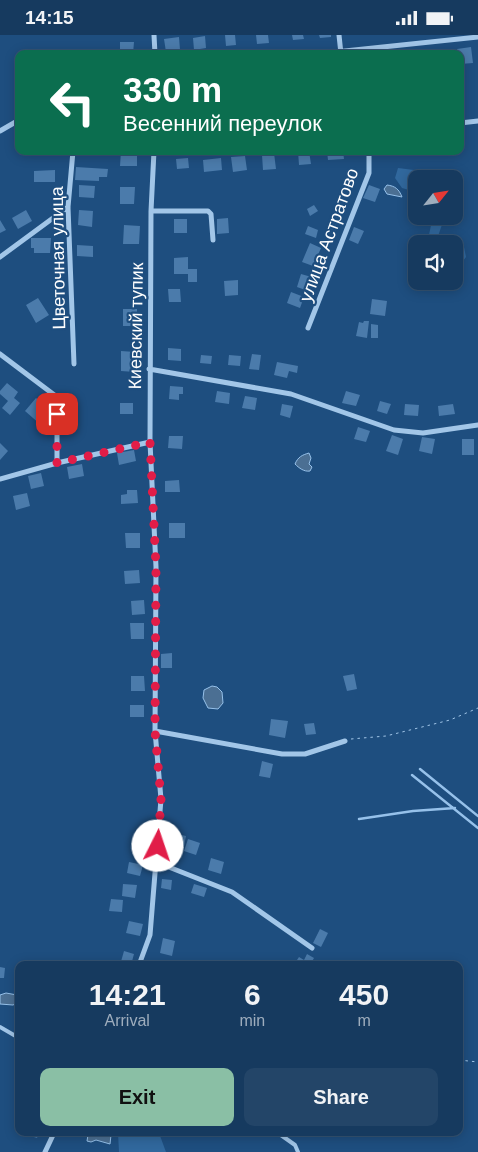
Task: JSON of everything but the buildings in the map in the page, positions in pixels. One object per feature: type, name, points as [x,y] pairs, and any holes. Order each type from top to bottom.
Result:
[{"type":"street","points":[[154,35],[155,50]]},
{"type":"street","points":[[340,35],[341,50]]},
{"type":"street","points":[[367,50],[478,37]]},
{"type":"street","points":[[464,123],[478,121]]},
{"type":"street","points":[[0,131],[15,122]]},
{"type":"street","name":"Цветочная улица","points":[[73,155],[68,207],[74,364]]},
{"type":"street","name":"Киевский тупик","points":[[140,961],[150,935],[161,799],[155,731],[156,567],[150,445],[149,369],[151,211],[154,155]]},
{"type":"street","name":"улица Астратово","points":[[308,328],[369,173],[369,155]]},
{"type":"street","points":[[0,257],[68,207]]},
{"type":"street","points":[[151,211],[208,211],[211,213],[213,240]]},
{"type":"street","points":[[0,354],[57,397],[57,463]]},
{"type":"street","points":[[149,369],[291,394],[394,430],[423,433],[478,425]]},
{"type":"street","points":[[0,479],[57,463],[150,445]]},
{"type":"street","points":[[155,731],[282,754],[305,753],[345,741]]},
{"type":"street","points":[[156,862],[232,892],[312,948]]},
{"type":"street","points":[[45,1152],[53,1136]]},
{"type":"lane","points":[[0,1027],[15,1036]]},
{"type":"lane","points":[[282,1136],[296,1145],[298,1152]]},
{"type":"path","points":[[345,741],[354,738],[386,736],[450,720],[478,709]]},
{"type":"path","points":[[463,1060],[478,1062]]},
{"type":"shaded area","points":[[398,168],[414,170],[408,170],[408,190],[402,188],[395,178]]},
{"type":"shaded area","points":[[387,185],[396,188],[402,197],[387,194],[384,189]]},
{"type":"shaded area","points":[[431,225],[442,225],[438,235],[429,235]]},
{"type":"shaded area","points":[[463,247],[464,247],[466,257],[463,261]]},
{"type":"shaded area","points":[[309,453],[311,458],[309,464],[312,467],[310,471],[306,471],[295,464],[300,457]]},
{"type":"shaded area","points":[[212,686],[217,687],[222,692],[223,703],[218,709],[208,708],[203,698],[204,690]]},
{"type":"shaded area","points":[[6,993],[15,995],[15,1004],[0,1004],[0,995]]},
{"type":"shaded area","points":[[88,1136],[111,1136],[110,1144],[96,1140],[87,1141]]},
{"type":"shaded area","points":[[118,1136],[160,1136],[166,1152],[119,1152]]},
{"type":"waterway","points":[[420,769],[478,816]]},
{"type":"waterway","points":[[412,775],[478,828]]},
{"type":"waterway","points":[[359,819],[413,811],[455,808]]},
{"type":"route","points":[[57,414],[57,463],[150,442],[156,567],[155,731],[161,799],[158,846]]}]
